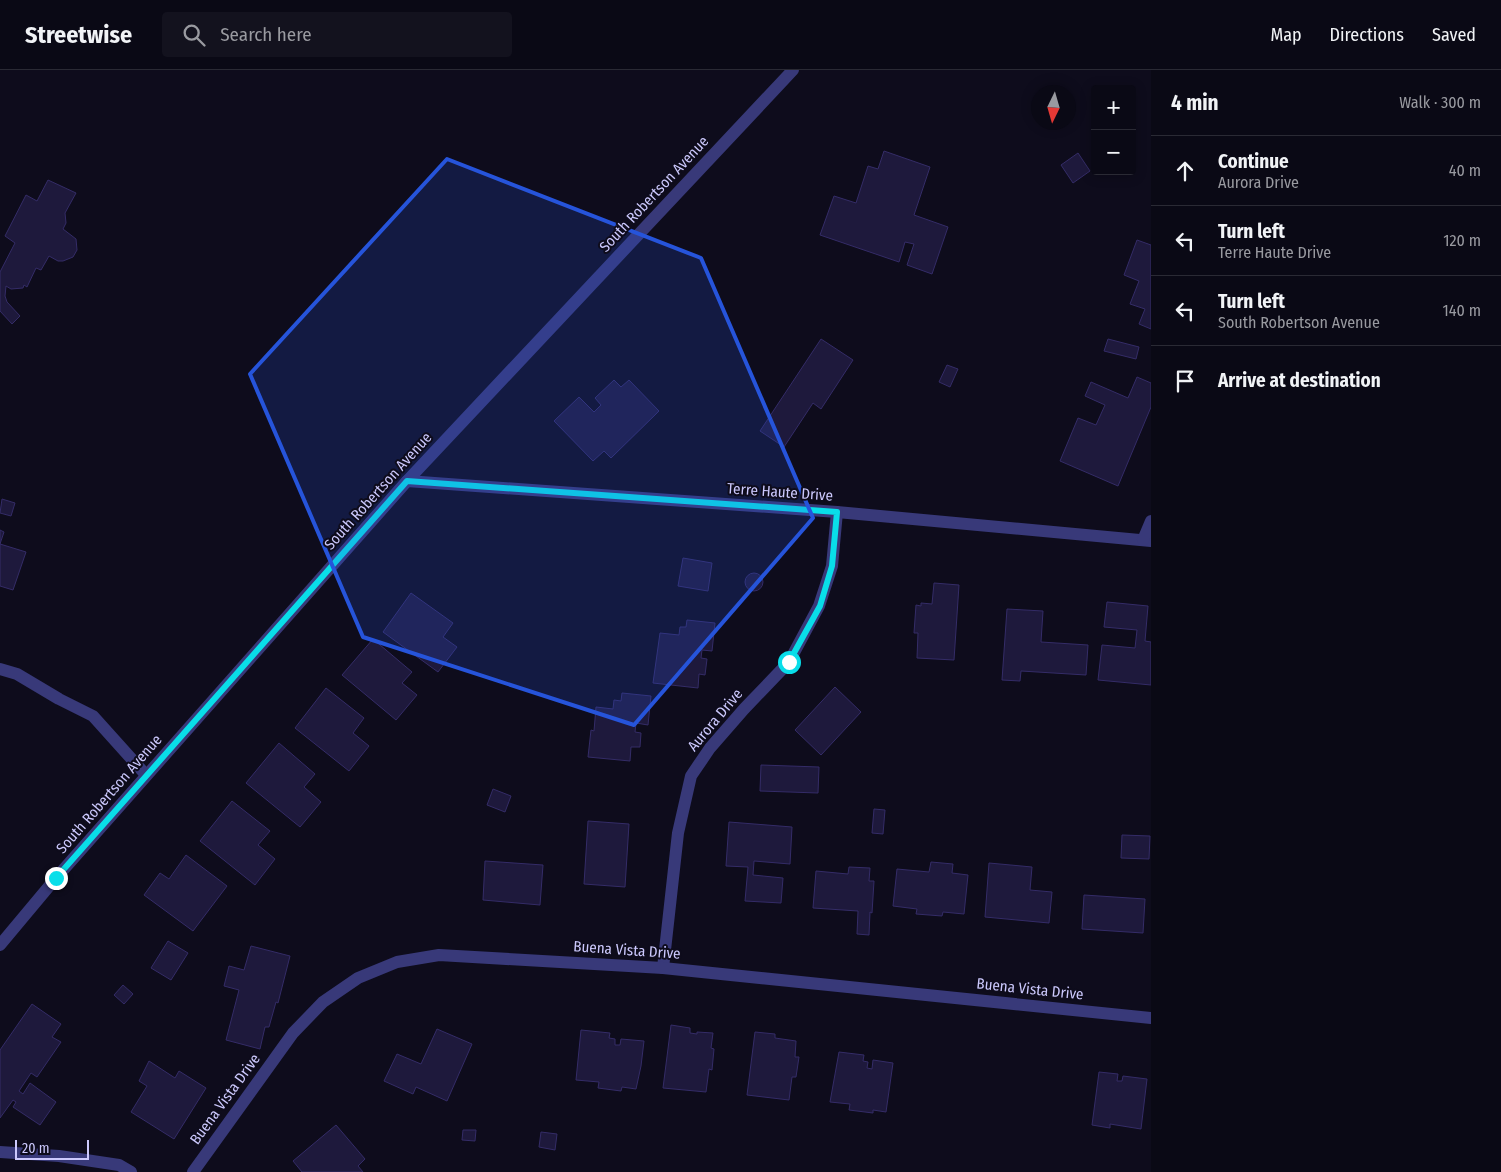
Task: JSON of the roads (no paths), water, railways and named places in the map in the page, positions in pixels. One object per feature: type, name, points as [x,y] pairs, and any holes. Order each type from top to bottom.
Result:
[{"type":"street","name":"South Robertson Avenue","points":[[0,945],[146,775],[407,481],[793,70]]},
{"type":"street","name":"Terre Haute Drive","points":[[407,481],[837,512],[1147,541]]},
{"type":"street","name":"Aurora Drive","points":[[663,968],[678,833],[691,776],[710,748],[789,662],[820,606],[832,566],[837,512]]},
{"type":"street","points":[[1147,541],[1151,521]]},
{"type":"street","points":[[0,669],[17,674],[59,699],[93,716],[146,775]]},
{"type":"street","name":"Buena Vista Drive","points":[[193,1172],[293,1033],[323,1002],[358,978],[397,962],[439,955],[663,968],[1151,1018]]},
{"type":"street","points":[[0,1152],[59,1156],[119,1166],[130,1172]]}]
